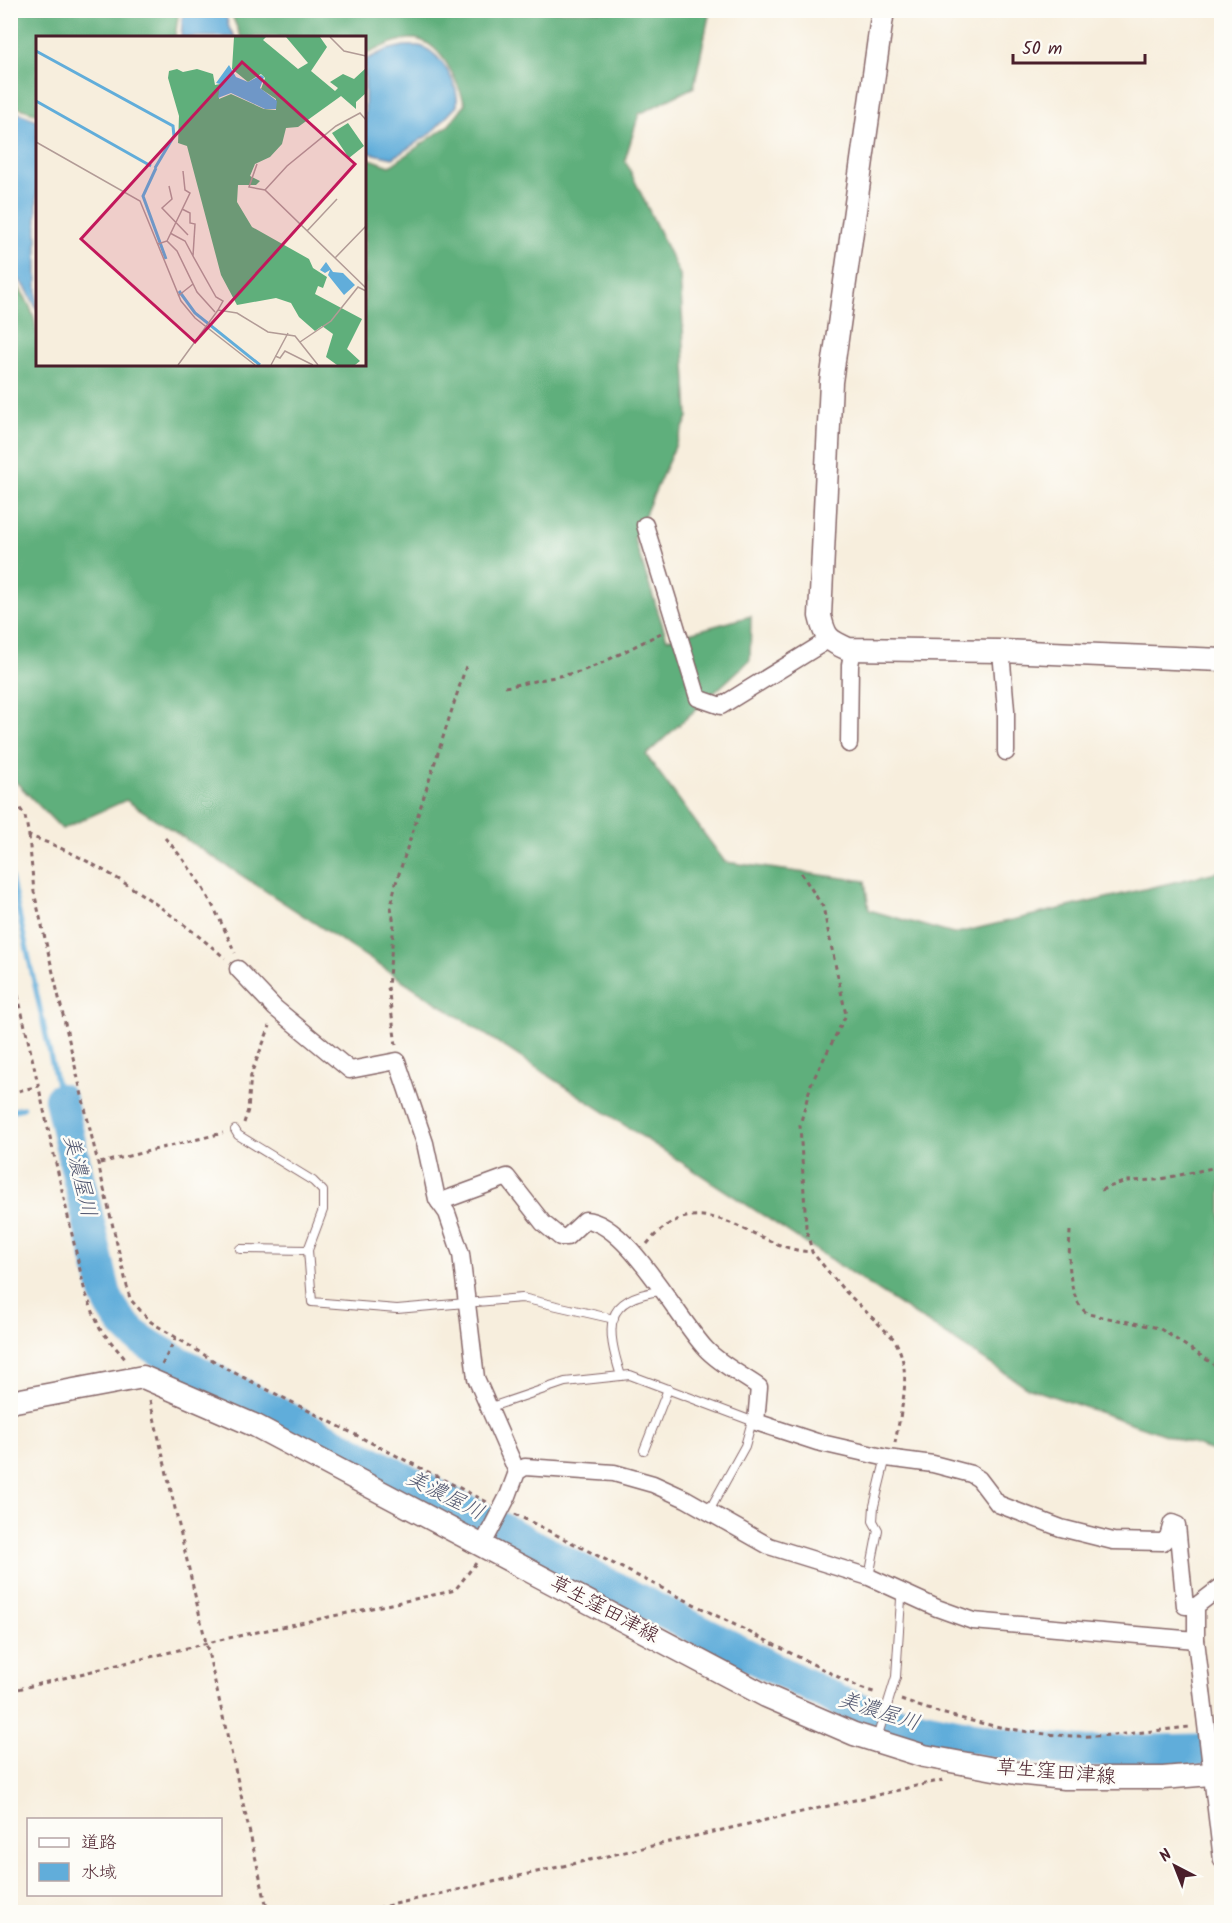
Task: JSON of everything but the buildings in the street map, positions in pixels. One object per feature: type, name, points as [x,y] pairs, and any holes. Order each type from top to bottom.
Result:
[{"type":"main road","points":[[883,10],[831,381],[819,615],[828,640],[853,650],[1001,651],[1221,660]]},
{"type":"main road","points":[[10,1402],[151,1373]]},
{"type":"main road","name":"草生窪田津線","points":[[151,1373],[256,1426],[766,1696],[878,1736],[924,1756],[1065,1778],[1152,1779],[1214,1771]]},
{"type":"street","points":[[645,525],[698,698],[721,705],[828,640]]},
{"type":"street","points":[[849,744],[850,664],[853,650]]},
{"type":"street","points":[[1001,651],[1006,710],[1005,752]]},
{"type":"street","points":[[238,969],[274,1008],[350,1070],[397,1061],[425,1143],[428,1165],[439,1202],[447,1213],[461,1254],[476,1378],[517,1472]]},
{"type":"street","points":[[439,1202],[507,1177],[543,1223],[560,1237],[567,1237],[585,1220],[597,1221],[638,1256],[661,1291],[708,1351],[759,1387],[754,1422],[817,1442],[933,1464],[971,1474],[979,1479],[998,1504],[1061,1528],[1113,1541],[1163,1542],[1168,1537],[1172,1523],[1177,1524],[1185,1606],[1196,1606],[1221,1586]]},
{"type":"street","points":[[484,1547],[517,1472],[525,1467],[614,1473],[653,1484],[709,1511],[769,1546],[869,1577],[937,1608],[983,1623],[1196,1640]]},
{"type":"street","points":[[1196,1606],[1196,1640],[1206,1731],[1214,1771],[1221,1860]]},
{"type":"lane","points":[[235,1130],[238,1135],[313,1181],[323,1191],[323,1210],[308,1250],[312,1302],[397,1310],[522,1298],[614,1319]]},
{"type":"lane","points":[[240,1249],[308,1250]]},
{"type":"lane","points":[[621,1376],[610,1335],[614,1319],[627,1298],[661,1291]]},
{"type":"lane","points":[[488,1408],[565,1382],[630,1375],[754,1422],[731,1474],[709,1511]]},
{"type":"lane","points":[[644,1450],[668,1389]]},
{"type":"lane","points":[[869,1577],[878,1530],[873,1521],[874,1506],[892,1458]]},
{"type":"lane","points":[[878,1736],[896,1677],[901,1599],[906,1593]]},
{"type":"path","points":[[505,687],[600,664],[676,627]]},
{"type":"path","points":[[397,1061],[388,987],[394,924],[391,907],[395,886],[467,663]]},
{"type":"path","points":[[10,794],[25,816],[28,836],[57,845],[116,879],[199,936],[238,969]]},
{"type":"path","points":[[165,838],[181,855],[213,903],[235,953],[238,969]]},
{"type":"path","points":[[801,873],[823,907],[846,1015],[811,1084],[800,1125],[806,1227],[812,1252],[842,1288],[894,1339],[900,1349],[904,1364],[905,1399],[892,1458]]},
{"type":"path","points":[[10,960],[85,1292],[94,1316],[107,1340],[151,1373],[207,1645],[268,1912]]},
{"type":"path","points":[[100,1163],[240,1129],[245,1120],[251,1074],[274,1008]]},
{"type":"path","points":[[10,1093],[39,1086]]},
{"type":"path","points":[[1101,1190],[1126,1181],[1156,1180],[1221,1166]]},
{"type":"path","points":[[638,1256],[658,1231],[678,1219],[696,1216],[730,1221],[793,1251],[812,1252]]},
{"type":"path","points":[[1070,1232],[1071,1277],[1079,1308],[1088,1314],[1159,1328],[1221,1370]]},
{"type":"path","points":[[151,1373],[176,1338]]},
{"type":"path","points":[[10,1691],[455,1590],[484,1547]]},
{"type":"path","points":[[360,1912],[944,1780],[966,1763]]},
{"type":"green space","points":[[11,10],[179,11],[175,36],[36,36],[36,114],[11,105]]},
{"type":"green space","points":[[230,11],[710,11],[694,87],[639,114],[625,160],[680,275],[688,417],[634,539],[667,639],[751,616],[750,660],[646,755],[725,862],[865,881],[869,910],[953,934],[1221,871],[1221,1454],[1026,1387],[126,800],[62,829],[11,777],[10,276],[26,298],[34,317],[36,366],[366,366],[366,157],[390,166],[449,125],[465,104],[446,62],[430,45],[421,40],[398,41],[366,55],[366,36],[241,36]]},
{"type":"water","points":[[183,11],[225,11],[229,28],[234,36],[181,36]]},
{"type":"water","points":[[416,46],[430,51],[448,72],[456,89],[457,98],[457,106],[430,134],[393,158],[366,152],[366,60],[386,50]]},
{"type":"water","points":[[11,110],[36,120],[36,308],[26,288],[11,270]]},
{"type":"waterway","name":"美濃屋川","points":[[10,873],[60,1099],[53,1100]]},
{"type":"waterway","name":"美濃屋川","points":[[60,1099],[106,1296],[126,1327],[162,1352],[641,1601],[839,1701],[899,1722],[1004,1744],[1079,1752],[1222,1749]]},
{"type":"waterway","points":[[10,1111],[23,1108]]}]
